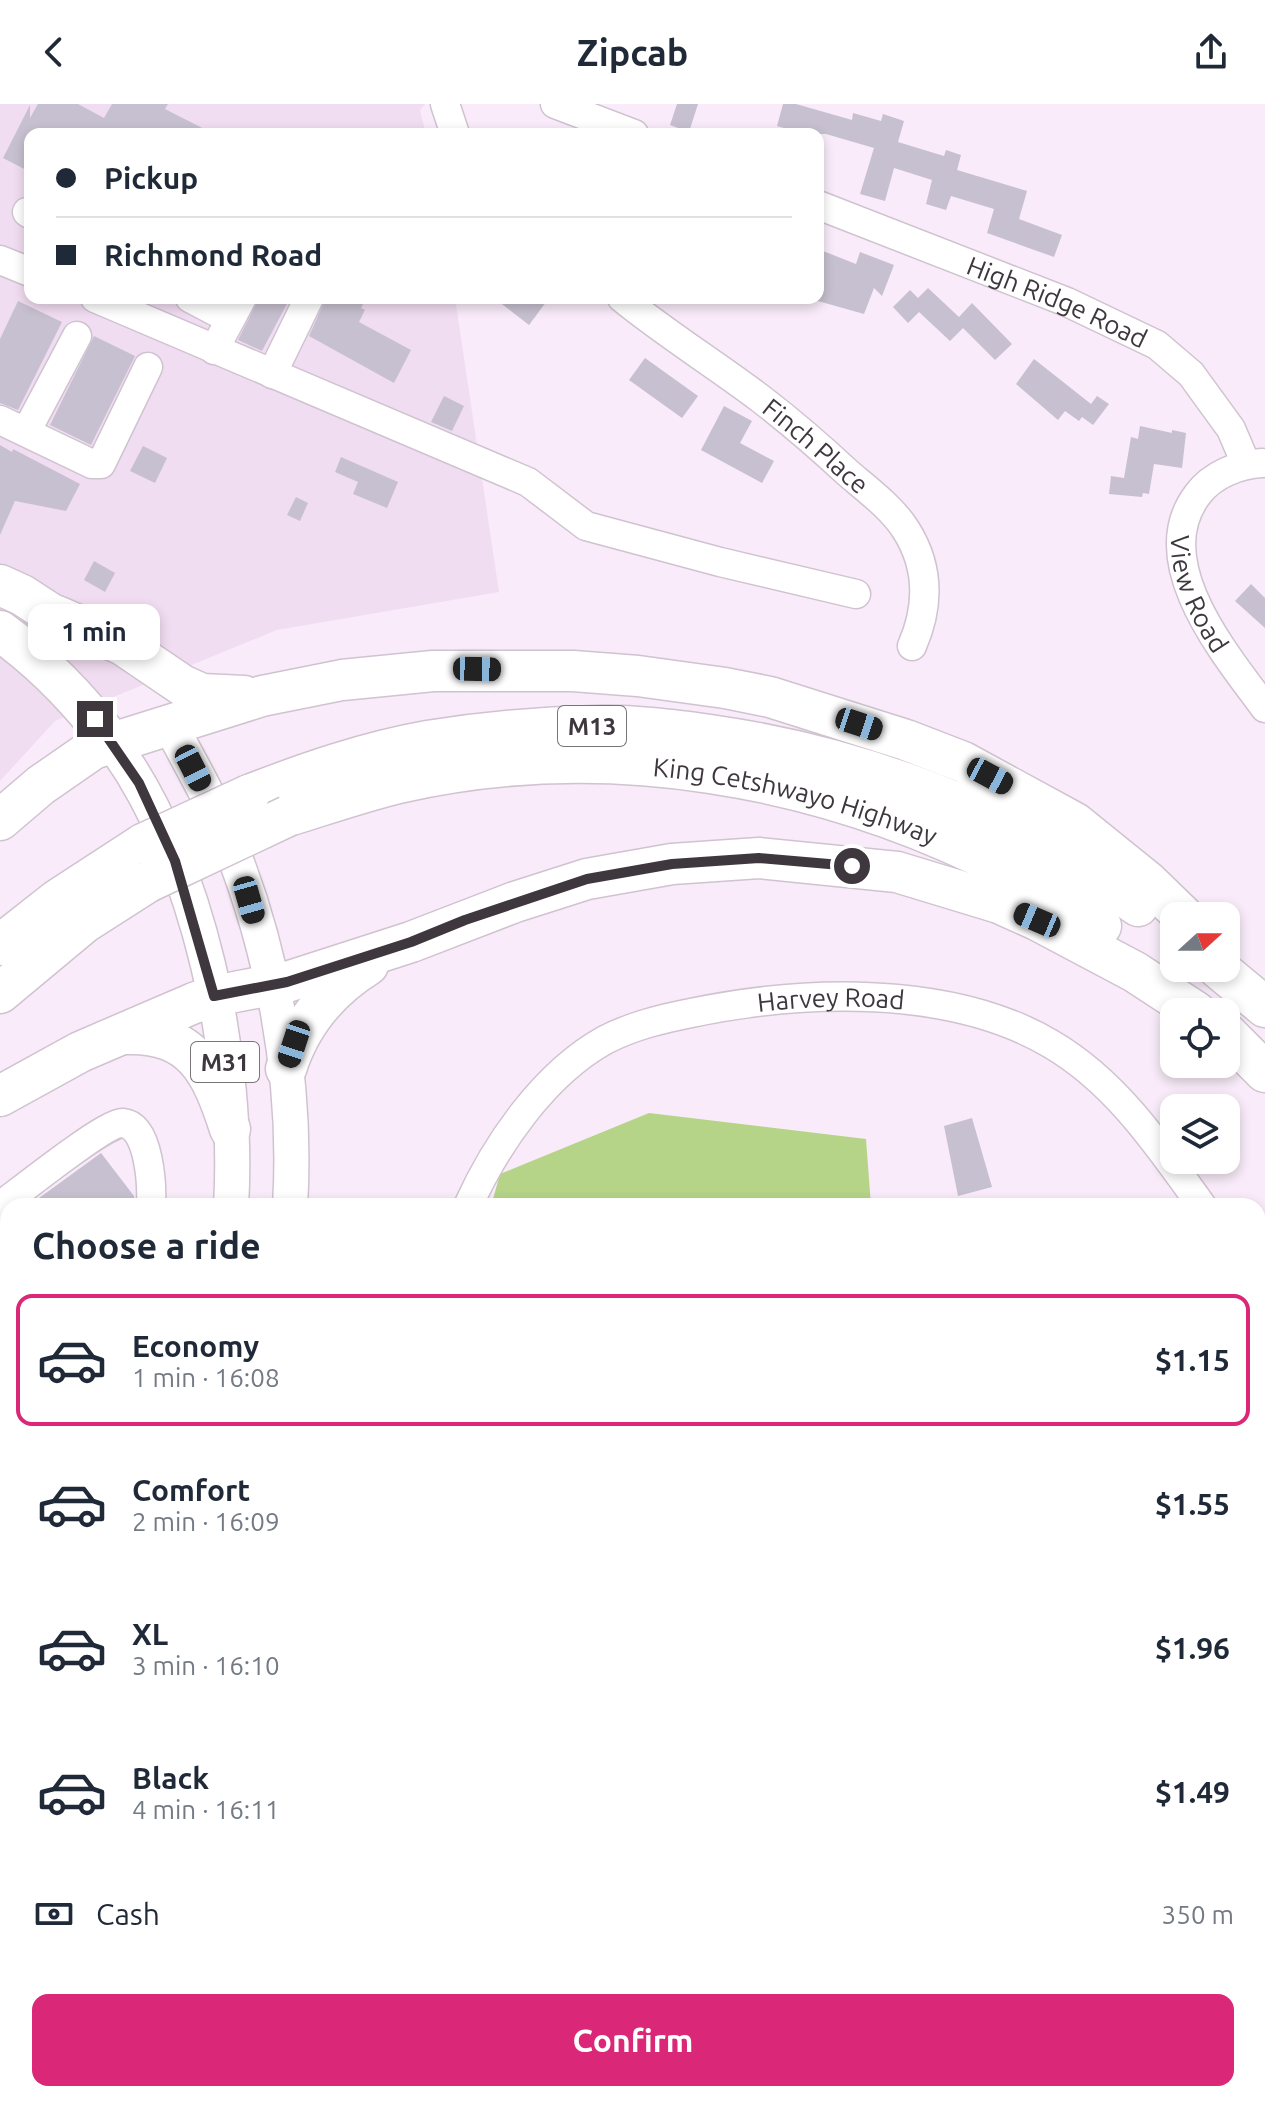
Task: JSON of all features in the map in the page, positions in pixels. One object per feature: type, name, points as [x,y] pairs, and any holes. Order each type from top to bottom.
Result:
[{"type":"highway","points":[[0,585],[57,616],[115,657],[146,691],[170,725]]},
{"type":"highway","points":[[57,616],[123,645],[182,685],[202,694],[262,696]]},
{"type":"highway","points":[[0,631],[69,688],[113,744]]},
{"type":"highway","points":[[0,820],[41,785],[93,749],[262,696],[342,680],[477,669],[573,671],[638,676],[770,697],[892,735],[963,762],[1075,823],[1169,902]]},
{"type":"highway","points":[[41,785],[63,757],[73,723],[64,693],[50,670]]},
{"type":"highway","name":"King Cetshwayo Highway","points":[[146,863],[249,795],[341,762],[427,741],[518,730],[598,726],[681,731],[734,739],[812,755],[936,794],[1053,849],[1098,877],[1160,923]]},
{"type":"highway","name":"King Cetshwayo Highway","points":[[146,863],[399,783],[530,765],[650,765],[790,787],[914,827],[1009,870],[1105,929],[1190,998]]},
{"type":"highway","points":[[0,1096],[80,1052],[214,996],[272,986],[411,942],[465,920],[587,879],[672,864],[759,858],[897,872],[999,903],[1084,942],[1174,998]]},
{"type":"highway","name":"M13","points":[[0,945],[57,900],[146,863]]},
{"type":"highway","name":"M13","points":[[0,993],[84,923],[146,863]]},
{"type":"highway","points":[[286,1069],[303,1027],[339,984],[411,942]]},
{"type":"highway","points":[[1240,972],[1265,997]]},
{"type":"highway","points":[[1235,982],[1265,1007]]},
{"type":"highway","points":[[127,1034],[145,1033],[166,1040],[196,1057],[209,1073],[230,1129]]},
{"type":"highway","points":[[1240,1047],[1265,1072]]},
{"type":"main road","points":[[170,725],[220,823],[241,876],[272,986]]},
{"type":"main road","points":[[113,744],[139,783],[175,861],[214,996]]},
{"type":"main road","name":"M31","points":[[272,986],[286,1069],[291,1126],[290,1198]]},
{"type":"main road","name":"M31","points":[[214,996],[227,1078],[231,1198]]},
{"type":"street","points":[[445,104],[453,128]]},
{"type":"street","points":[[555,104],[618,128]]},
{"type":"street","name":"High Ridge Road","points":[[824,207],[1067,302],[1157,345],[1191,374],[1256,463]]},
{"type":"street","points":[[0,260],[24,270]]},
{"type":"street","points":[[109,304],[528,482],[586,526],[856,594]]},
{"type":"street","points":[[272,374],[306,304]]},
{"type":"street","name":"Finch Place","points":[[629,304],[761,399],[853,477],[905,528],[923,574],[926,603],[912,646]]},
{"type":"street","points":[[214,350],[236,308]]},
{"type":"street","points":[[26,432],[77,336]]},
{"type":"street","points":[[0,420],[92,464],[101,464],[148,367]]},
{"type":"street","name":"View Road","points":[[1256,463],[1203,487],[1186,513],[1181,547],[1196,606],[1215,641],[1265,708]]},
{"type":"street","name":"Harvey Road","points":[[472,1198],[501,1146],[536,1100],[559,1075],[602,1042],[654,1021],[736,1005],[859,998],[916,1001],[969,1011],[1021,1029],[1051,1044],[1109,1089],[1133,1113],[1196,1198]]},
{"type":"street","points":[[11,1198],[95,1136],[125,1123],[135,1130],[151,1168],[151,1198]]},
{"type":"street","points":[[0,1332],[0,1343]]},
{"type":"street","points":[[1158,2102],[1182,2102]]},
{"type":"shaded area","points":[[0,104],[425,104],[420,110],[424,128],[24,128],[24,304],[456,304],[499,592],[277,630],[55,721],[0,781]]},
{"type":"green space","points":[[649,1113],[866,1139],[870,1198],[493,1198],[500,1174]]},
{"type":"building","points":[[38,104],[78,104],[104,118],[112,104],[168,104],[165,109],[202,128],[24,128],[24,169],[3,158],[30,105],[30,118]]},
{"type":"building","points":[[677,104],[698,104],[690,128],[670,125]]},
{"type":"building","points":[[783,104],[796,104],[852,120],[853,113],[881,121],[883,114],[904,121],[898,142],[944,156],[946,150],[961,155],[957,170],[1027,191],[1019,219],[1062,235],[1054,257],[987,233],[994,209],[951,196],[946,210],[926,204],[932,180],[894,168],[885,201],[860,194],[874,148],[824,134],[824,128],[777,126]]},
{"type":"building","points":[[824,251],[856,264],[860,252],[894,265],[882,296],[874,288],[864,314],[824,303]]},
{"type":"building","points":[[928,288],[959,317],[972,303],[1012,344],[995,360],[963,328],[950,341],[919,312],[908,323],[893,307],[910,290],[918,298]]},
{"type":"building","points":[[18,301],[62,322],[18,410],[0,403],[0,339]]},
{"type":"building","points":[[256,304],[287,304],[262,351],[238,340]]},
{"type":"building","points":[[323,304],[363,304],[361,308],[365,310],[359,322],[411,350],[394,383],[309,336]]},
{"type":"building","points":[[502,304],[545,304],[529,325]]},
{"type":"building","points":[[94,336],[135,356],[91,445],[50,425]]},
{"type":"building","points":[[645,358],[698,396],[682,418],[629,380]]},
{"type":"building","points":[[1034,359],[1091,404],[1097,396],[1109,404],[1093,425],[1082,417],[1079,421],[1065,411],[1058,420],[1016,384]]},
{"type":"building","points":[[444,396],[464,406],[452,431],[431,422]]},
{"type":"building","points":[[724,406],[752,421],[740,443],[774,461],[762,483],[701,450]]},
{"type":"building","points":[[1140,426],[1186,433],[1182,468],[1154,464],[1149,494],[1143,493],[1142,497],[1109,494],[1111,476],[1124,478],[1131,437],[1138,439]]},
{"type":"building","points":[[0,445],[80,484],[66,511],[15,501],[0,535]]},
{"type":"building","points":[[143,446],[167,458],[155,483],[130,471]]},
{"type":"building","points":[[341,457],[398,482],[387,508],[353,494],[358,482],[335,472]]},
{"type":"building","points":[[296,497],[308,503],[300,521],[287,515]]},
{"type":"building","points":[[94,561],[115,573],[105,592],[84,580]]},
{"type":"building","points":[[1251,584],[1265,598],[1265,628],[1235,601]]},
{"type":"building","points":[[972,1118],[992,1187],[958,1196],[944,1126]]},
{"type":"building","points":[[101,1153],[134,1196],[134,1198],[39,1198]]},
{"type":"route","points":[[95,719],[139,783],[175,861],[214,996],[287,982],[411,942],[515,902],[587,879],[672,864],[759,858],[852,866]]}]
